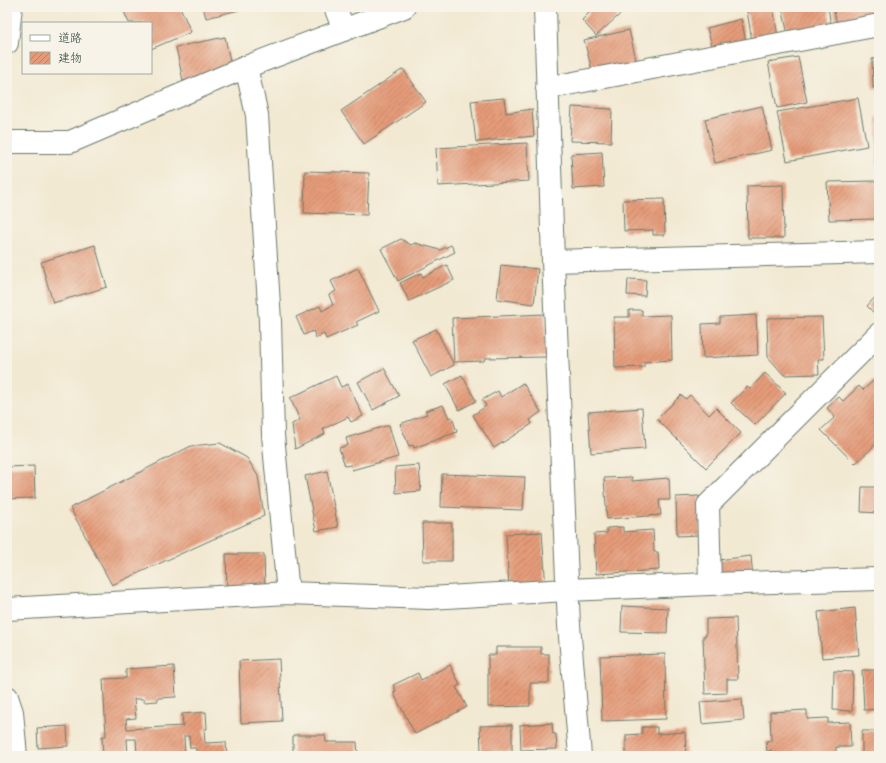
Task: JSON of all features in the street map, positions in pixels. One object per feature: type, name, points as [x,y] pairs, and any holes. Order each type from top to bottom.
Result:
[{"type":"street","points":[[7,43],[11,7]]},
{"type":"street","points":[[335,7],[344,30]]},
{"type":"street","points":[[7,142],[70,142],[246,66],[404,7]]},
{"type":"street","points":[[545,7],[553,261],[567,590],[580,756]]},
{"type":"street","points":[[547,88],[879,25]]},
{"type":"street","points":[[246,66],[257,115],[270,321],[273,435],[288,593]]},
{"type":"street","points":[[553,261],[879,252]]},
{"type":"street","points":[[710,584],[708,505],[879,334]]},
{"type":"street","points":[[7,609],[288,593],[429,598],[567,590],[879,579]]},
{"type":"street","points":[[7,697],[12,712],[16,756]]},
{"type":"building","points":[[122,7],[180,7],[191,32],[152,49],[152,22],[129,22]]},
{"type":"building","points":[[203,7],[238,7],[239,10],[206,18]]},
{"type":"building","points":[[584,7],[628,7],[596,36],[582,20],[589,13]]},
{"type":"building","points":[[773,7],[778,37],[752,41],[747,11]]},
{"type":"building","points":[[782,7],[828,7],[831,26],[788,35]]},
{"type":"building","points":[[833,7],[879,7],[879,15],[837,24]]},
{"type":"building","points":[[741,19],[746,41],[713,49],[707,28]]},
{"type":"building","points":[[629,30],[637,64],[593,74],[584,40]]},
{"type":"building","points":[[225,37],[232,71],[183,81],[176,47]]},
{"type":"building","points":[[798,57],[807,102],[777,108],[768,62]]},
{"type":"building","points":[[879,58],[879,88],[873,88],[872,59]]},
{"type":"building","points":[[403,69],[426,102],[364,144],[341,111]]},
{"type":"building","points":[[504,98],[506,113],[532,109],[534,136],[476,142],[471,101]]},
{"type":"building","points":[[858,98],[867,146],[787,161],[777,112]]},
{"type":"building","points":[[762,106],[772,150],[715,163],[705,119]]},
{"type":"building","points":[[572,107],[612,109],[611,142],[570,141]]},
{"type":"building","points":[[877,117],[879,117],[879,169],[877,169]]},
{"type":"building","points":[[527,143],[529,181],[438,186],[436,148]]},
{"type":"building","points":[[602,152],[604,187],[573,189],[571,154]]},
{"type":"building","points":[[305,171],[369,173],[367,215],[304,213]]},
{"type":"building","points":[[876,181],[878,219],[829,220],[827,182]]},
{"type":"building","points":[[783,185],[784,238],[748,238],[747,186]]},
{"type":"building","points":[[664,199],[665,235],[653,235],[653,230],[624,231],[623,200]]},
{"type":"building","points":[[401,239],[411,245],[415,243],[440,250],[451,245],[455,252],[398,281],[381,249]]},
{"type":"building","points":[[95,245],[107,287],[53,303],[41,262]]},
{"type":"building","points":[[447,265],[454,280],[409,301],[400,283],[421,273],[423,277]]},
{"type":"building","points":[[501,265],[538,269],[534,304],[497,299]]},
{"type":"building","points":[[358,268],[379,311],[356,322],[358,325],[326,339],[324,334],[316,338],[313,331],[304,335],[296,317],[320,306],[322,311],[333,305],[329,295],[336,291],[331,281]]},
{"type":"building","points":[[628,279],[646,280],[645,296],[627,295]]},
{"type":"building","points":[[879,293],[879,318],[867,306]]},
{"type":"building","points":[[629,310],[642,310],[642,316],[671,315],[672,360],[644,362],[644,367],[615,368],[614,317],[629,317]]},
{"type":"building","points":[[545,314],[546,357],[485,358],[484,361],[454,362],[452,318]]},
{"type":"building","points":[[756,315],[758,355],[703,358],[702,324],[720,323],[720,317]]},
{"type":"building","points":[[822,317],[824,359],[818,359],[819,374],[784,375],[768,357],[767,318]]},
{"type":"building","points":[[436,329],[454,365],[431,377],[412,340]]},
{"type":"building","points":[[384,368],[399,396],[373,410],[358,382]]},
{"type":"building","points":[[765,373],[786,393],[755,425],[731,403],[747,387],[750,389]]},
{"type":"building","points":[[462,375],[476,401],[459,410],[445,384]]},
{"type":"building","points":[[336,376],[341,387],[348,384],[363,416],[351,422],[348,417],[323,429],[325,434],[295,449],[292,424],[300,420],[290,398]]},
{"type":"building","points":[[874,380],[879,385],[879,441],[855,464],[821,430],[835,417],[827,408],[839,397],[843,401],[859,386],[863,390]]},
{"type":"building","points":[[523,383],[541,412],[530,420],[532,424],[494,448],[473,415],[486,406],[482,400],[498,391],[501,397]]},
{"type":"building","points":[[681,395],[686,399],[690,395],[709,415],[716,408],[741,433],[706,468],[657,419]]},
{"type":"building","points":[[443,405],[449,418],[452,417],[457,432],[414,448],[413,445],[409,446],[400,424],[427,414],[425,411]]},
{"type":"building","points":[[642,408],[645,449],[591,453],[588,412]]},
{"type":"building","points":[[389,425],[398,457],[352,470],[351,465],[345,466],[339,448],[348,445],[346,438]]},
{"type":"building","points":[[220,443],[247,458],[258,476],[264,516],[112,585],[70,508],[191,446]]},
{"type":"building","points":[[419,465],[421,491],[396,493],[395,467]]},
{"type":"building","points":[[34,466],[35,498],[7,499],[7,467]]},
{"type":"building","points":[[327,471],[338,527],[316,531],[305,476]]},
{"type":"building","points":[[442,474],[525,477],[523,510],[441,507]]},
{"type":"building","points":[[632,477],[632,481],[669,478],[670,500],[659,500],[661,515],[607,519],[604,478]]},
{"type":"building","points":[[862,487],[879,487],[879,513],[861,512]]},
{"type":"building","points":[[699,496],[700,535],[677,536],[676,497]]},
{"type":"building","points":[[422,523],[452,523],[452,561],[423,561]]},
{"type":"building","points":[[623,527],[623,532],[653,530],[654,552],[658,552],[659,570],[596,574],[594,534],[607,533],[607,528]]},
{"type":"building","points":[[542,532],[546,589],[509,591],[506,534]]},
{"type":"building","points":[[226,554],[264,554],[265,589],[227,589]]},
{"type":"building","points":[[751,556],[753,577],[720,581],[718,560]]},
{"type":"building","points":[[622,606],[668,608],[667,633],[621,632]]},
{"type":"building","points":[[855,608],[859,655],[822,658],[818,612]]},
{"type":"building","points":[[736,618],[738,679],[727,679],[727,693],[705,694],[703,636],[706,636],[706,619]]},
{"type":"building","points":[[496,647],[541,647],[541,654],[549,654],[549,683],[530,683],[530,706],[488,707],[488,655],[496,655]]},
{"type":"building","points":[[665,654],[666,719],[602,721],[600,656]]},
{"type":"building","points":[[279,659],[282,721],[241,723],[239,661]]},
{"type":"building","points":[[450,665],[460,685],[456,687],[467,707],[415,734],[393,692],[396,691],[393,685],[418,673],[421,680]]},
{"type":"building","points":[[174,666],[176,697],[158,698],[158,701],[144,702],[144,699],[134,699],[136,718],[126,719],[127,729],[183,726],[182,714],[206,712],[207,729],[204,729],[205,743],[226,742],[227,756],[196,756],[196,748],[190,748],[189,736],[184,736],[185,756],[137,756],[136,739],[127,739],[128,756],[103,756],[102,736],[106,736],[103,679],[126,678],[126,669]]},
{"type":"building","points":[[862,670],[879,670],[879,709],[864,710]]},
{"type":"building","points":[[834,671],[853,672],[852,711],[833,710]]},
{"type":"building","points":[[742,699],[744,720],[702,724],[700,702]]},
{"type":"building","points":[[807,710],[807,719],[828,718],[828,723],[850,722],[851,747],[836,747],[836,756],[771,756],[771,750],[767,751],[766,741],[771,741],[770,712]]},
{"type":"building","points":[[552,723],[553,734],[556,734],[557,749],[521,750],[520,725]]},
{"type":"building","points":[[512,725],[512,751],[481,751],[480,726]]},
{"type":"building","points":[[67,726],[68,746],[38,748],[37,728]]},
{"type":"building","points":[[642,727],[657,727],[657,734],[685,732],[686,756],[626,756],[626,735],[642,734]]},
{"type":"building","points":[[862,731],[879,731],[879,756],[862,756]]},
{"type":"building","points":[[293,735],[325,735],[326,742],[357,742],[358,756],[293,756]]}]
